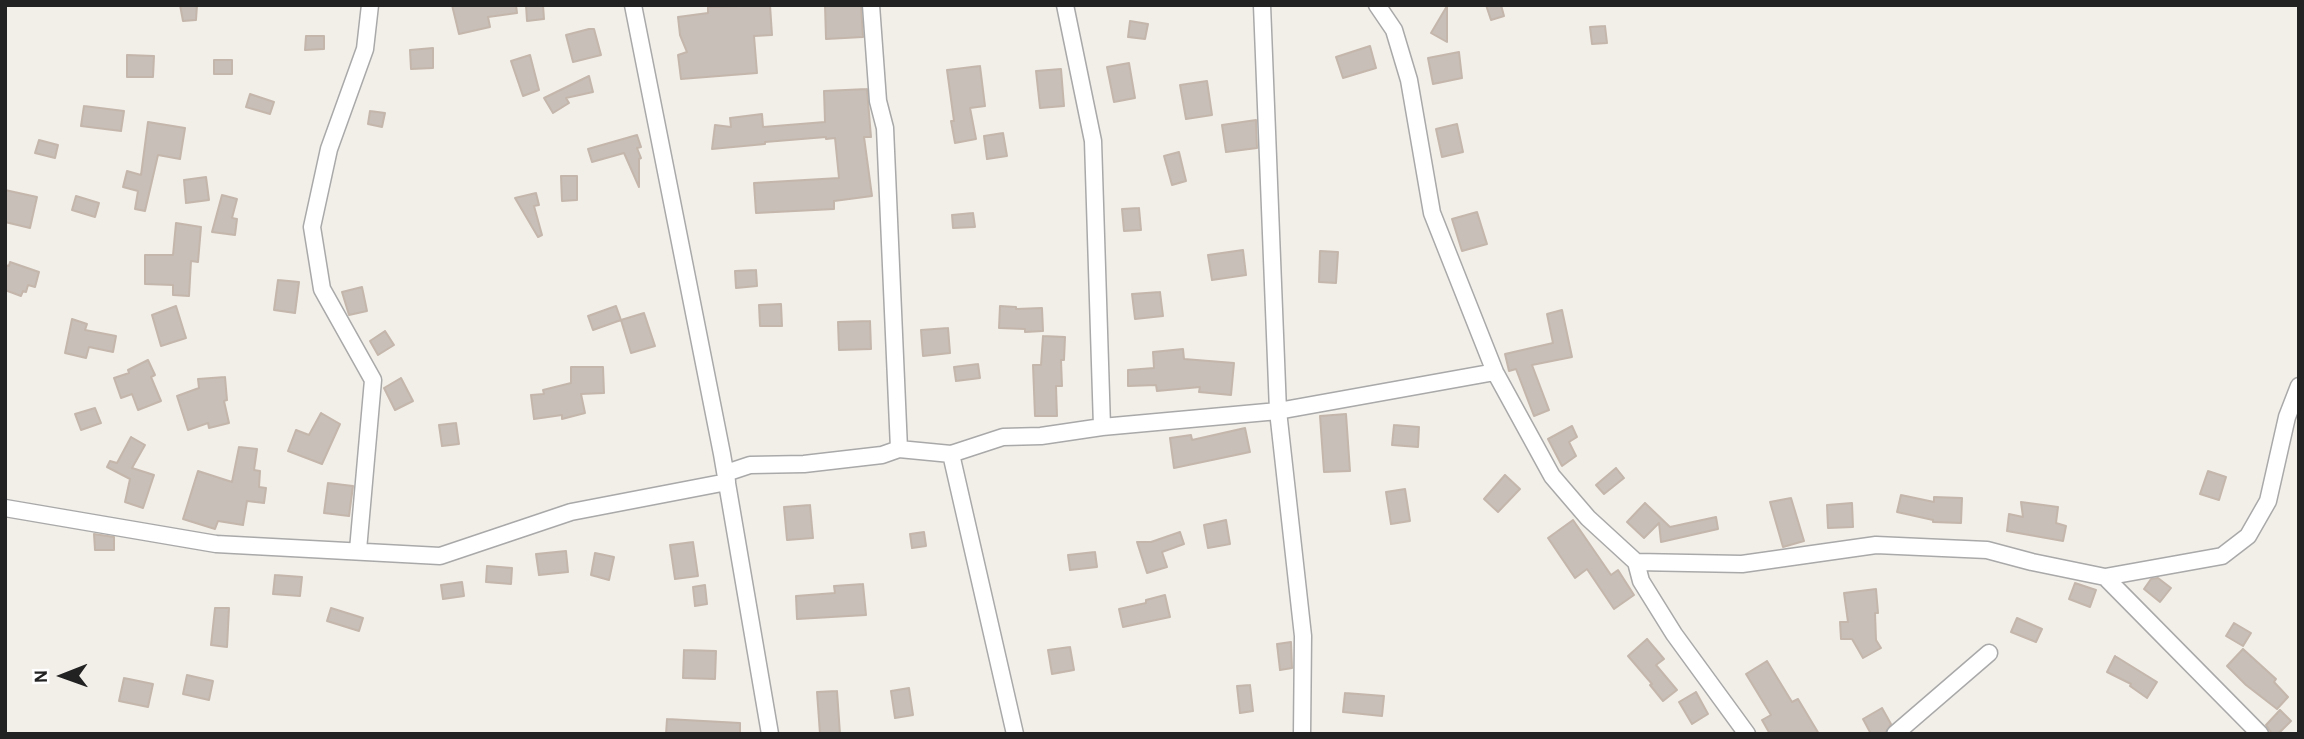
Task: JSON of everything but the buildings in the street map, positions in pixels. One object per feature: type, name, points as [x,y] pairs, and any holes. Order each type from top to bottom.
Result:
[{"type":"street","points":[[358,550],[373,380],[322,289],[312,227],[330,149],[365,49],[370,5]]},
{"type":"street","points":[[633,5],[727,482],[771,734]]},
{"type":"street","points":[[871,5],[878,101],[885,128],[899,449]]},
{"type":"street","points":[[1065,5],[1093,141],[1102,427]]},
{"type":"street","points":[[1262,5],[1278,411],[1303,636],[1303,734]]},
{"type":"street","points":[[1377,5],[1394,30],[1409,80],[1432,213],[1495,372],[1552,476],[1588,517],[1636,562],[1641,581],[1674,634],[1747,734]]},
{"type":"street","points":[[727,482],[726,473],[750,465],[804,464],[882,455],[899,449],[951,454],[1003,437],[1041,436],[1102,427],[1278,411],[1495,372]]},
{"type":"street","points":[[1636,562],[1742,564],[1875,545],[1987,550],[2105,577],[2222,556],[2248,537],[2268,501],[2287,417],[2299,386]]},
{"type":"street","points":[[951,454],[1015,734]]},
{"type":"street","points":[[5,508],[216,544],[440,556],[571,512],[727,482]]},
{"type":"street","points":[[2105,577],[2260,734]]},
{"type":"street","points":[[1895,734],[1989,653]]}]
